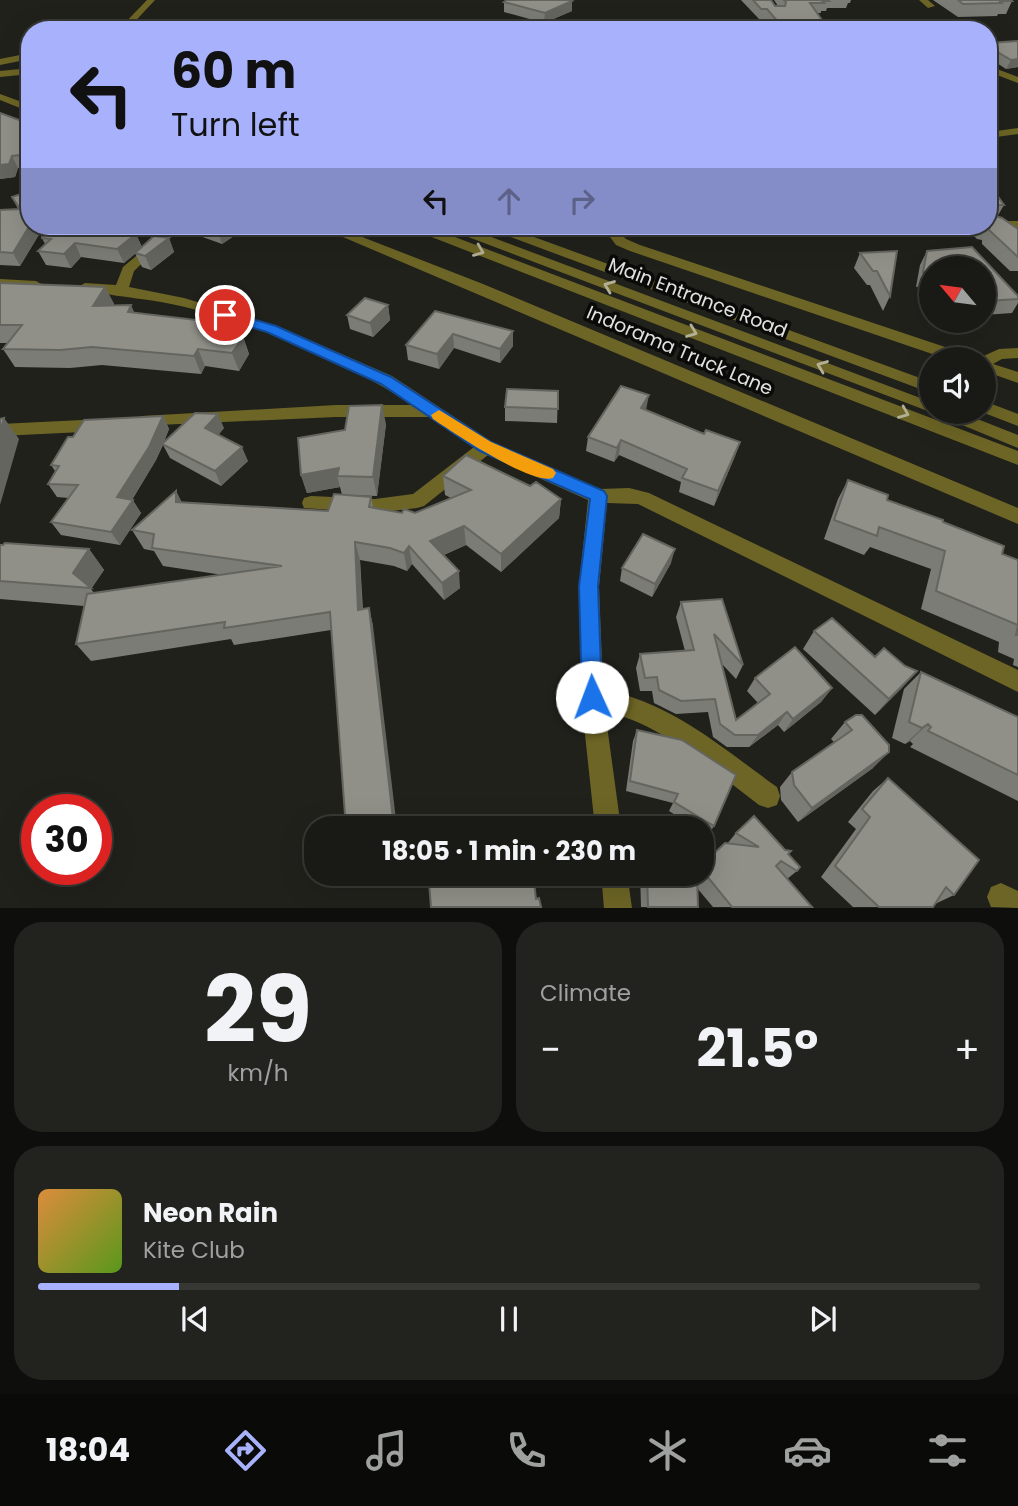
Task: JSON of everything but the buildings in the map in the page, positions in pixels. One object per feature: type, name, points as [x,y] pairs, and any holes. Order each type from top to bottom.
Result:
[{"type":"street","points":[[131,21],[151,0]]},
{"type":"street","points":[[923,0],[931,6]]},
{"type":"street","points":[[0,52],[21,55]]},
{"type":"street","points":[[0,62],[21,57]]},
{"type":"street","points":[[997,72],[1018,80]]},
{"type":"street","points":[[0,74],[21,73]]},
{"type":"street","points":[[0,97],[21,105]]},
{"type":"street","points":[[997,134],[1018,131]]},
{"type":"street","points":[[997,225],[1018,225]]},
{"type":"street","points":[[997,227],[1018,241]]},
{"type":"street","name":"Indorama Truck Lane","points":[[346,235],[478,287],[1018,516]]},
{"type":"street","points":[[438,235],[1018,458]]},
{"type":"street","name":"Main Entrance Road","points":[[475,235],[919,403]]},
{"type":"street","points":[[517,235],[919,384]]},
{"type":"street","points":[[615,235],[621,242],[635,248],[928,347]]},
{"type":"street","points":[[121,290],[128,270],[153,246]]},
{"type":"street","points":[[0,283],[121,290],[179,301],[272,329],[386,380],[486,447],[598,496],[629,495],[642,498],[1018,681]]},
{"type":"street","points":[[996,356],[1018,353]]},
{"type":"street","points":[[996,369],[1018,378]]},
{"type":"street","points":[[0,430],[310,412],[432,411]]},
{"type":"street","points":[[996,412],[1018,420]]},
{"type":"street","points":[[973,424],[1018,442]]},
{"type":"street","points":[[311,503],[375,506],[417,501],[486,447]]},
{"type":"street","points":[[598,496],[589,586],[592,697],[607,816]]},
{"type":"street","points":[[592,697],[634,707],[668,723],[768,796]]},
{"type":"street","points":[[615,886],[618,908]]},
{"type":"street","points":[[1004,908],[1001,897],[1018,906]]},
{"type":"slow traffic","points":[[439,415],[486,447],[547,473]]},
{"type":"route","points":[[225,315],[272,329],[386,380],[486,447],[598,496],[589,586],[592,697]]}]
